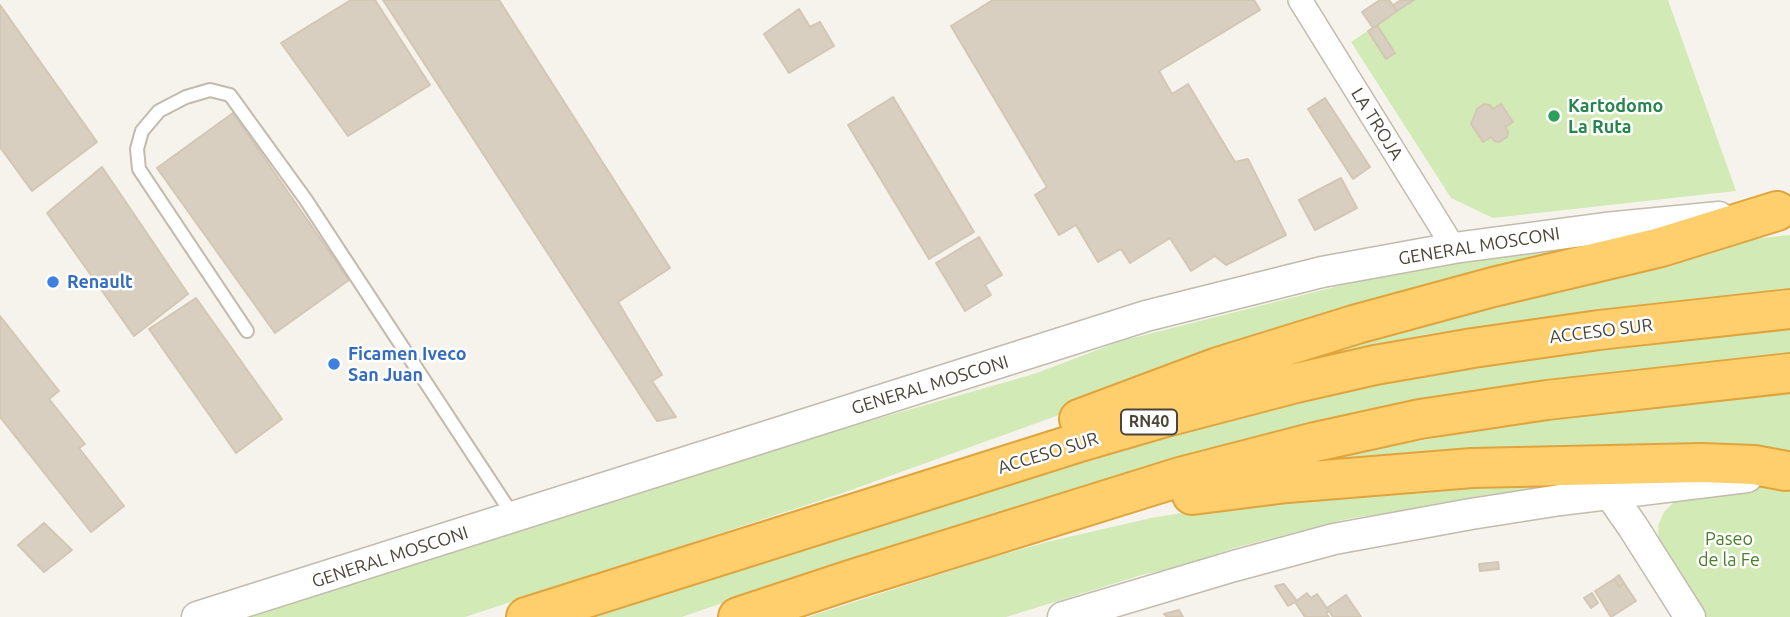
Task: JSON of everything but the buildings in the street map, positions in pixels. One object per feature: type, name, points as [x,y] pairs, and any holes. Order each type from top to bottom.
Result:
[{"type":"highway","points":[[847,515],[1058,427],[1229,363],[1493,287],[1661,247],[1697,225],[1786,215]]},
{"type":"highway","name":"ACCESO SUR","points":[[526,617],[1162,418],[1343,372],[1446,352],[1576,333],[1790,309]]},
{"type":"highway","points":[[738,617],[1180,477],[1315,442],[1410,421],[1587,395],[1790,373]]},
{"type":"highway","points":[[1049,518],[1148,500],[1233,489],[1472,468],[1702,463],[1754,465],[1788,470]]},
{"type":"street","name":"LA TROJA","points":[[1300,0],[1454,248]]},
{"type":"street","name":"GENERAL MOSCONI","points":[[197,617],[1146,316],[1322,272],[1454,248],[1605,228],[1697,225]]},
{"type":"street","points":[[1063,617],[1323,542],[1471,514],[1788,470]]},
{"type":"street","points":[[1610,494],[1690,617]]},
{"type":"lane","points":[[247,331],[139,169],[137,149],[142,131],[159,111],[186,97],[210,90],[230,95],[306,200],[514,517]]},
{"type":"green space","name":"Kartodomo La Ruta","points":[[1414,0],[1668,0],[1736,191],[1493,218],[1451,198],[1351,42]]},
{"type":"green space","points":[[1790,235],[1790,289],[1607,309],[1428,334],[1325,355],[1171,398],[1166,394],[1726,242]]},
{"type":"green space","points":[[1605,239],[1138,383],[1059,415],[840,494],[465,617],[251,617],[831,432],[1034,374],[1121,341],[1378,276]]},
{"type":"green space","points":[[1790,322],[1790,358],[1723,364],[742,596],[682,617],[588,617],[1101,455],[1354,383]]},
{"type":"green space","points":[[1790,392],[1790,454],[1290,468],[1348,454],[1517,423]]},
{"type":"green space","points":[[1550,477],[1559,488],[1347,519],[1234,548],[1006,617],[808,617],[987,559],[1151,518],[1237,504]]},
{"type":"green space","name":"Paseo de la Fe","points":[[1790,484],[1790,617],[1701,617],[1659,547],[1658,526],[1664,512],[1676,500],[1710,491]]},
{"type":"place","name":"Kartodomo La Ruta","points":[[1554,116]]},
{"type":"place","name":"Renault","points":[[53,282]]},
{"type":"place","name":"Ficamen Iveco San Juan","points":[[334,364]]}]
